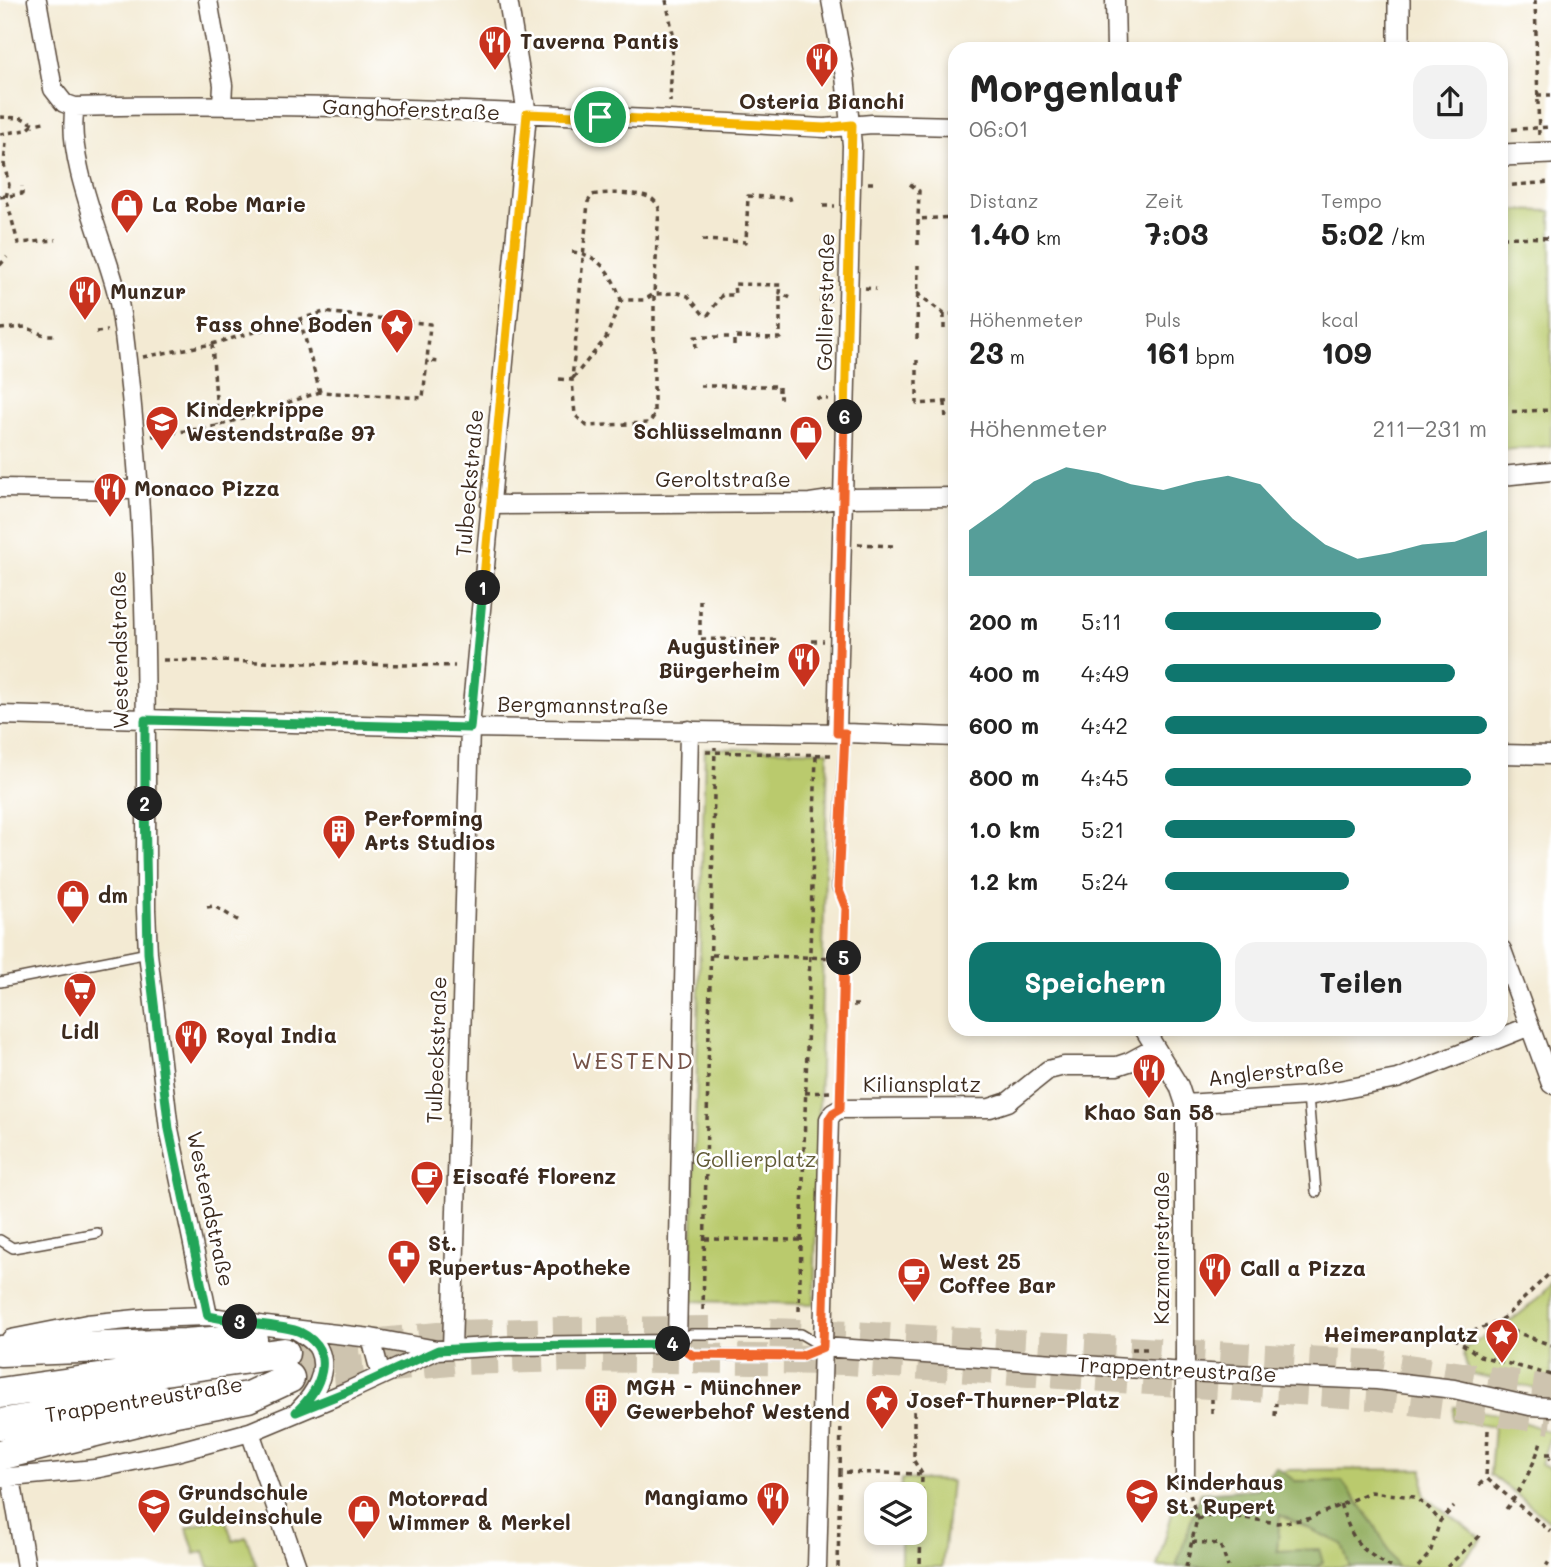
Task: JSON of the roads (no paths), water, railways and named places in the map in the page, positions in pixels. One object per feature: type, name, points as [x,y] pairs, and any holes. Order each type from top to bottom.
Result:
[{"type":"highway","points":[[0,1351],[185,1344],[285,1350]]},
{"type":"highway","points":[[4,1470],[176,1411],[248,1397],[285,1350]]},
{"type":"highway","name":"Trappentreustraße","points":[[0,1392],[285,1350]]},
{"type":"highway","name":"Trappentreustraße","points":[[0,1424],[285,1350]]},
{"type":"street","points":[[37,0],[53,89],[74,113]]},
{"type":"street","points":[[208,0],[223,85],[222,104]]},
{"type":"street","name":"Tulbeckstraße","points":[[445,1349],[470,728],[527,114],[508,0]]},
{"type":"street","name":"Gollierstraße","points":[[831,0],[852,125],[842,543],[841,733]]},
{"type":"street","points":[[1115,0],[1116,42]]},
{"type":"street","points":[[1399,0],[1399,42]]},
{"type":"street","name":"Ganghoferstraße","points":[[74,113],[222,104],[527,114],[825,128],[852,125],[948,126]]},
{"type":"street","name":"Westendstraße","points":[[74,113],[73,139],[116,290],[127,359],[135,438],[144,660],[148,953],[169,1129],[208,1316]]},
{"type":"street","points":[[1508,154],[1545,145]]},
{"type":"street","points":[[1508,475],[1551,471]]},
{"type":"street","points":[[0,488],[137,490]]},
{"type":"street","name":"Geroltstraße","points":[[490,505],[810,503],[844,498],[948,497]]},
{"type":"street","name":"Bergmannstraße","points":[[0,715],[470,728],[948,737]]},
{"type":"street","points":[[677,1344],[690,730]]},
{"type":"street","points":[[1508,754],[1551,755]]},
{"type":"street","points":[[1508,966],[1530,1026],[1547,1061],[1551,1084]]},
{"type":"street","name":"Anglerstraße","points":[[1508,1035],[1530,1026]]},
{"type":"street","name":"Kazmairstraße","points":[[1148,1036],[1179,1086],[1185,1104],[1185,1478]]},
{"type":"street","name":"Anglerstraße","points":[[1185,1104],[1308,1096],[1397,1079],[1505,1036]]},
{"type":"street","name":"Kiliansplatz","points":[[823,1347],[829,1119],[840,1100],[990,1108],[1008,1102],[1048,1070],[1064,1066],[1123,1065],[1155,1048]]},
{"type":"street","name":"Trappentreustraße","points":[[0,1342],[87,1324],[208,1316],[285,1350],[371,1338],[445,1349],[677,1344]]},
{"type":"street","points":[[371,1338],[381,1376]]},
{"type":"street","name":"Trappentreustraße","points":[[285,1350],[314,1342],[320,1350],[321,1377],[316,1389],[296,1412]]},
{"type":"street","points":[[817,1567],[823,1347]]},
{"type":"street","name":"Trappentreustraße","points":[[823,1347],[1185,1372],[1377,1380],[1454,1389],[1530,1406],[1551,1407]]},
{"type":"street","name":"Trappentreustraße","points":[[4,1470],[95,1469],[176,1452],[250,1432],[445,1349]]},
{"type":"street","name":"Trappentreustraße","points":[[1530,1406],[1551,1420]]},
{"type":"street","points":[[250,1432],[297,1567]]},
{"type":"street","points":[[4,1470],[26,1567]]},
{"type":"lane","points":[[838,888],[844,756],[841,733]]},
{"type":"lane","points":[[0,982],[148,953]]},
{"type":"lane","points":[[1308,1096],[1316,1192]]},
{"type":"lane","points":[[0,1240],[13,1248],[97,1234]]},
{"type":"lane","name":"Trappentreustraße","points":[[691,1334],[801,1334],[823,1347],[801,1356],[692,1355],[677,1344],[691,1334]]},
{"type":"tunnel","points":[[284,1353],[457,1335],[710,1331]]},
{"type":"tunnel","points":[[770,1333],[1379,1365],[1551,1390]]},
{"type":"tunnel","points":[[289,1378],[460,1360],[567,1357],[848,1360],[1374,1395],[1551,1419]]},
{"type":"place","name":"Taverna Pantis","points":[[495,72]]},
{"type":"place","name":"Osteria Bianchi","points":[[822,89]]},
{"type":"place","name":"La Robe Marie","points":[[127,235]]},
{"type":"place","name":"Munzur","points":[[85,322]]},
{"type":"place","name":"Fass ohne Boden","points":[[397,355]]},
{"type":"place","name":"Kinderkrippe Westendstraße 97","points":[[162,452]]},
{"type":"place","name":"Schlüsselmann","points":[[806,462]]},
{"type":"place","name":"Monaco Pizza","points":[[110,519]]},
{"type":"place","name":"Augustiner Bürgerheim","points":[[804,689]]},
{"type":"place","name":"Performing Arts Studios","points":[[339,861]]},
{"type":"place","name":"dm","points":[[73,926]]},
{"type":"place","name":"Lidl","points":[[80,1019]]},
{"type":"place","name":"Royal India","points":[[191,1066]]},
{"type":"place","name":"Khao San 58","points":[[1149,1100]]},
{"type":"place","name":"Eiscafé Florenz","points":[[427,1207]]},
{"type":"place","name":"St. Rupertus-Apotheke","points":[[404,1286]]},
{"type":"place","name":"Call a Pizza","points":[[1215,1299]]},
{"type":"place","name":"West 25 Coffee Bar","points":[[914,1304]]},
{"type":"place","name":"Heimeranplatz","points":[[1502,1365]]},
{"type":"place","name":"MGH - Münchner Gewerbehof Westend","points":[[601,1430]]},
{"type":"place","name":"Josef-Thurner-Platz","points":[[882,1431]]},
{"type":"place","name":"Kinderhaus St. Rupert","points":[[1142,1525]]},
{"type":"place","name":"Mangiamo","points":[[773,1528]]},
{"type":"place","name":"Grundschule Guldeinschule","points":[[154,1535]]},
{"type":"place","name":"Motorrad Wimmer & Merkel","points":[[364,1541]]},
{"type":"district","name":"WESTEND","points":[[633,1061]]},
{"type":"park label","name":"Gollierplatz","points":[[756,1160]]}]
